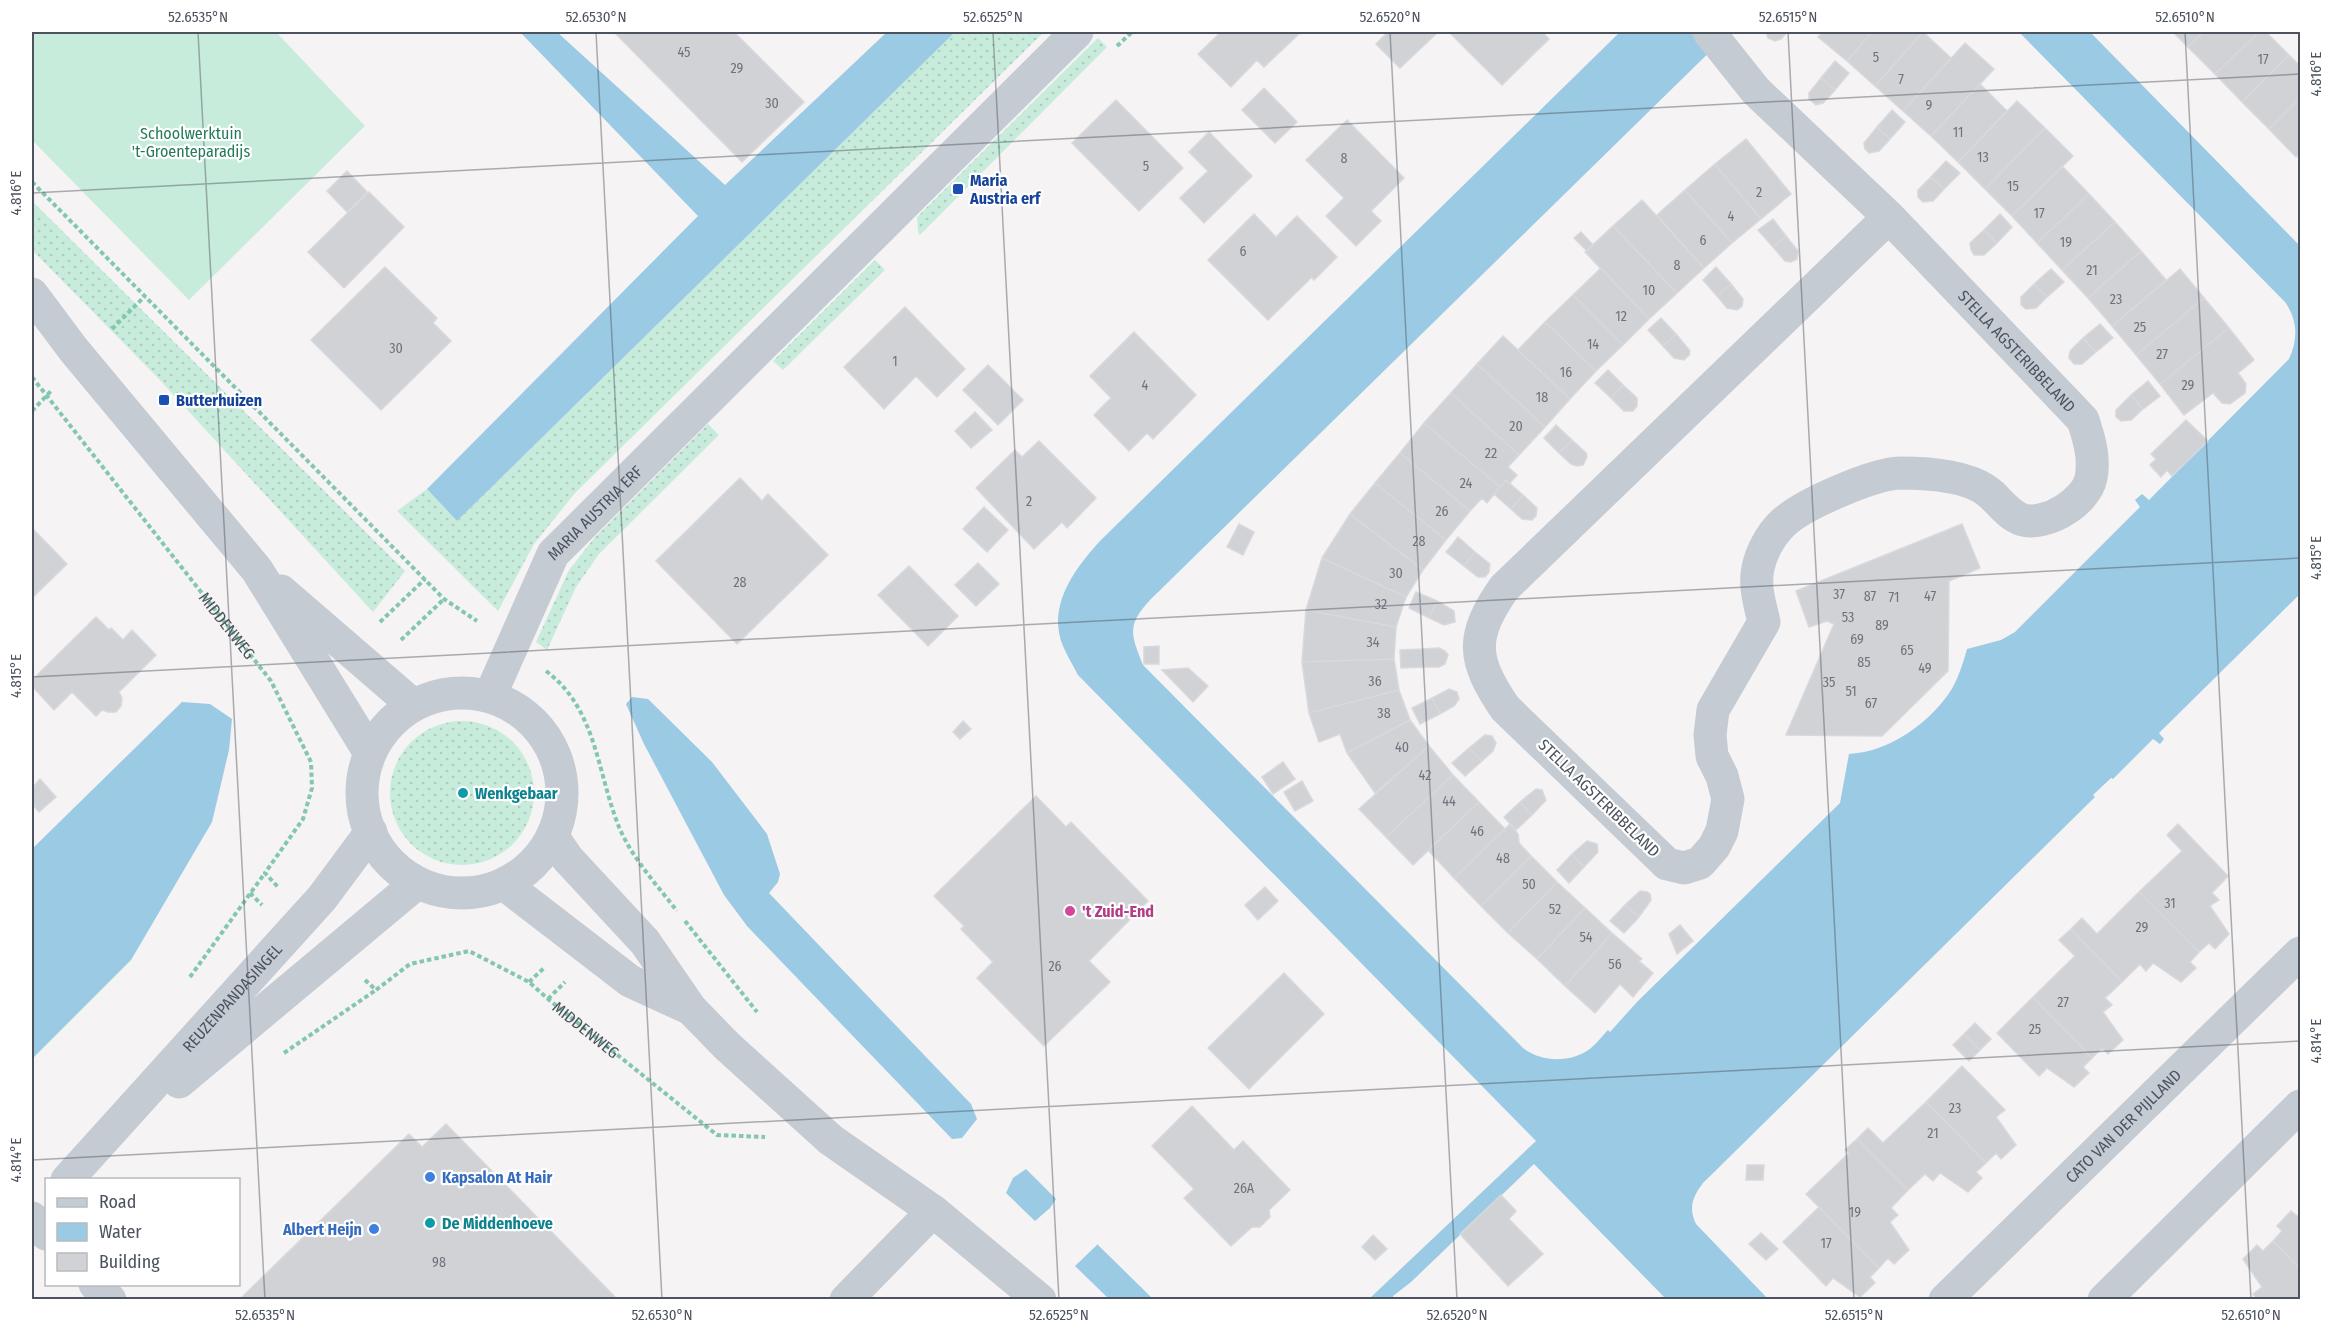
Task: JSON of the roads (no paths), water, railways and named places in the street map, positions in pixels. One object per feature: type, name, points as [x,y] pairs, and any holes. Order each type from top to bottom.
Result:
[{"type":"street","name":"MARIA AUSTRIA ERF","points":[[490,696],[553,554],[1077,32]]},
{"type":"street","name":"STELLA AGSTERIBBELAND","points":[[1717,43],[1756,91],[1889,217],[2083,420],[2092,450],[2091,480],[2078,499],[2059,515],[2041,520],[2023,519],[2005,509],[1990,493],[1971,483],[1950,477],[1899,473],[1867,480],[1826,496],[1782,524],[1765,546],[1757,570],[1758,596],[1764,622],[1713,710],[1710,735],[1712,756],[1722,776],[1728,799],[1722,831],[1714,847],[1700,863],[1684,868],[1667,864],[1505,708],[1487,681],[1479,660],[1481,636],[1487,612],[1504,588],[1889,217]]},
{"type":"street","points":[[32,294],[73,349],[257,570],[370,753]]},
{"type":"street","points":[[257,570],[413,705]]},
{"type":"street","points":[[463,692],[490,696],[522,711],[546,736],[560,768],[563,803],[553,837],[533,865],[504,884],[478,893],[447,892],[417,883],[391,865],[375,844],[365,819],[361,793],[370,753],[375,742],[392,721],[413,705],[446,694],[463,692]]},
{"type":"street","name":"REUZENPANDASINGEL","points":[[78,1169],[322,898],[371,832]]},
{"type":"street","points":[[553,837],[567,859],[645,942],[691,1009],[728,1046],[831,1140],[933,1211],[1040,1299]]},
{"type":"street","name":"REUZENPANDASINGEL","points":[[78,1169],[417,883]]},
{"type":"street","points":[[504,884],[630,981],[691,1009]]},
{"type":"street","name":"CATO VAN DER PIJLLAND","points":[[1945,1299],[2301,952]]},
{"type":"street","points":[[2104,1299],[2301,1106]]},
{"type":"street","points":[[45,1201],[32,1217],[45,1233]]},
{"type":"street","points":[[846,1299],[933,1211]]},
{"type":"water","points":[[520,32],[557,32],[725,185],[887,32],[955,32],[457,521],[427,489],[698,216]]},
{"type":"water","points":[[1620,32],[1730,32],[1151,599],[1138,616],[1133,630],[1143,665],[1523,1048],[1548,1059],[1566,1059],[1583,1053],[1608,1030],[1610,1032],[1637,1002],[1840,803],[1849,754],[1876,749],[1890,743],[1925,720],[1952,689],[1967,649],[2001,640],[2015,632],[2140,507],[2135,500],[2142,494],[2149,500],[2289,359],[2294,345],[2295,330],[2292,316],[2285,302],[2019,32],[2090,32],[2300,246],[2300,594],[2159,733],[2164,739],[2160,744],[2153,739],[2113,779],[2111,778],[2093,795],[2095,797],[1703,1183],[1692,1207],[1696,1224],[1768,1299],[1666,1299],[1534,1164],[1411,1282],[1393,1296],[1393,1299],[1369,1299],[1536,1141],[1078,675],[1065,650],[1059,631],[1058,616],[1066,588],[1082,562],[1101,540]]},
{"type":"water","points":[[632,697],[648,699],[712,762],[767,834],[780,874],[778,882],[769,893],[971,1104],[977,1119],[962,1138],[952,1139],[747,926],[724,895],[644,744],[626,704]]},
{"type":"water","points":[[182,702],[210,704],[232,719],[229,750],[212,822],[131,960],[32,1059],[32,849]]},
{"type":"water","points":[[1026,1169],[1056,1199],[1050,1208],[1035,1221],[1006,1193],[1013,1178]]},
{"type":"water","points":[[1098,1244],[1153,1299],[1109,1299],[1075,1266]]},
{"type":"place","name":"Maria Austria erf","points":[[958,189]]},
{"type":"place","name":"Butterhuizen","points":[[164,400]]},
{"type":"place","name":"Wenkgebaar","points":[[463,793]]},
{"type":"place","name":"'t Zuid-End","points":[[1070,911]]},
{"type":"place","name":"Kapsalon At Hair","points":[[430,1177]]},
{"type":"place","name":"De Middenhoeve","points":[[430,1223]]},
{"type":"place","name":"Albert Heijn","points":[[374,1229]]},
{"type":"park label","name":"Schoolwerktuin 't-Groenteparadijs","points":[[191,142]]}]
